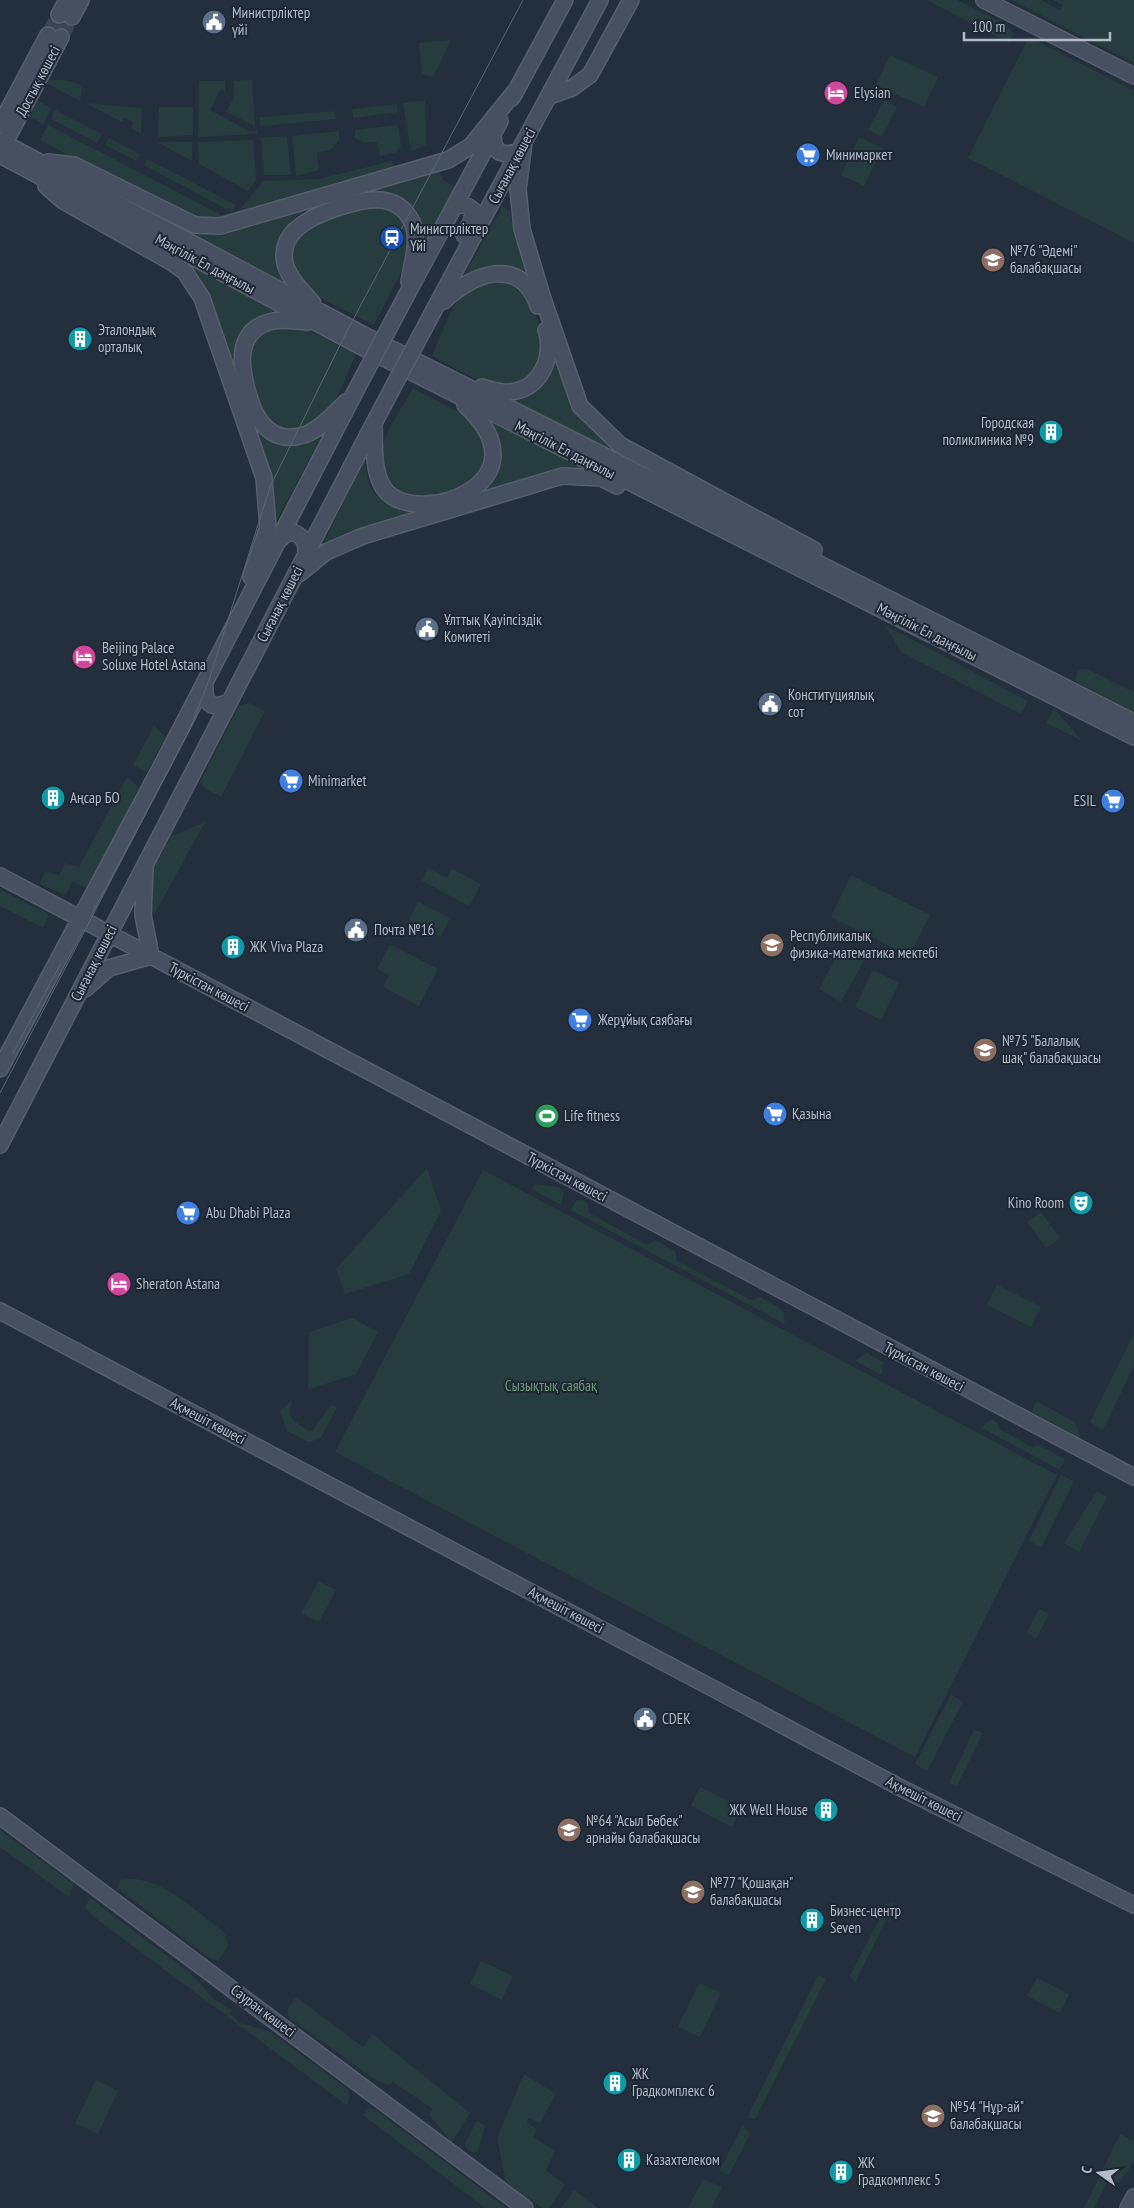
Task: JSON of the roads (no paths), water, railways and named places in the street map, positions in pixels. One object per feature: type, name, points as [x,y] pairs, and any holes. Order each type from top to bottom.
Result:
[{"type":"main road","points":[[67,0],[66,16],[81,0]]},
{"type":"main road","name":"Сығанақ көшесі","points":[[0,1069],[205,682],[354,394],[565,0]]},
{"type":"main road","name":"Сығанақ көшесі","points":[[0,1145],[374,423],[600,0]]},
{"type":"main road","points":[[550,96],[572,88],[594,69],[631,0]]},
{"type":"main road","points":[[984,0],[1134,76]]},
{"type":"main road","name":"Достық көшесі","points":[[0,125],[55,36],[1,148]]},
{"type":"main road","points":[[566,65],[570,71],[584,79]]},
{"type":"main road","points":[[32,165],[74,165],[195,225],[220,226],[448,160],[471,146],[517,89]]},
{"type":"main road","points":[[492,135],[498,152],[506,154],[522,147],[518,189],[518,207],[522,229],[542,296],[580,406],[620,444],[812,549],[825,558],[836,579]]},
{"type":"main road","name":"Мәңгілік Ел даңғылы","points":[[1,148],[320,318],[454,387],[836,579],[1134,722]]},
{"type":"main road","points":[[32,165],[63,201],[172,262],[185,272],[202,298],[264,478],[268,527],[236,621]]},
{"type":"main road","points":[[320,318],[287,270],[284,262],[287,244],[304,221],[357,201],[375,199],[389,202],[401,209],[411,222],[415,230],[415,248],[406,296]]},
{"type":"main road","points":[[445,290],[448,265],[472,220],[473,210],[468,206],[462,204],[454,207]]},
{"type":"main road","points":[[434,310],[455,290],[473,278],[491,273],[500,273],[517,279],[532,292],[548,336],[549,350],[544,370],[539,377],[523,389],[508,392],[454,387]]},
{"type":"main road","points":[[320,318],[276,320],[260,326],[249,335],[243,351],[241,368],[255,415],[265,427],[273,432],[294,437],[320,427],[354,394]]},
{"type":"main road","points":[[374,423],[375,454],[379,478],[384,489],[396,499],[423,505],[470,492],[481,483],[490,467],[493,458],[491,439],[479,418],[454,387]]},
{"type":"main road","points":[[294,578],[326,552],[356,538],[562,476],[601,478],[798,577],[836,579]]},
{"type":"main road","points":[[278,541],[286,534],[293,532],[301,536],[306,542],[306,555]]},
{"type":"main road","name":"Мәңгілік Ел даңғылы","points":[[836,579],[1134,737]]},
{"type":"main road","points":[[205,682],[204,695],[208,702],[214,706],[222,706],[230,701]]},
{"type":"main road","points":[[75,999],[109,968],[151,956],[143,915],[146,864]]},
{"type":"main road","name":"Түркістан көшесі","points":[[0,876],[1134,1477]]},
{"type":"main road","name":"Ақмешіт көшесі","points":[[0,1311],[903,1789],[1134,1905]]},
{"type":"main road","name":"Сауран көшесі","points":[[0,1816],[525,2208]]},
{"type":"main road","points":[[1128,2208],[1134,2197]]},
{"type":"tunnel","points":[[48,35],[59,15]]},
{"type":"tunnel","points":[[61,37],[72,17]]},
{"type":"tram line","points":[[0,1093],[190,729],[209,680],[270,487],[346,333],[523,0]]},
{"type":"tram line","points":[[13,1053],[60,965]]},
{"type":"place","name":"Министрліктер үйі","points":[[214,22]]},
{"type":"place","name":"Elysian","points":[[836,93]]},
{"type":"place","name":"Минимаркет","points":[[808,155]]},
{"type":"place","name":"Министрліктер Үйі","points":[[392,238]]},
{"type":"place","name":"№76 \"Әдемі\" балабақшасы","points":[[993,260]]},
{"type":"place","name":"Эталондық орталық","points":[[80,339]]},
{"type":"place","name":"Городская поликлиника №9","points":[[1051,432]]},
{"type":"place","name":"Ұлттық Қауіпсіздік Комитеті","points":[[427,629]]},
{"type":"place","name":"Beijing Palace Soluxe Hotel Astana","points":[[84,657]]},
{"type":"place","name":"Конституциялық сот","points":[[770,704]]},
{"type":"place","name":"Minimarket","points":[[291,781]]},
{"type":"place","name":"Аңсар БО","points":[[53,798]]},
{"type":"place","name":"ESIL","points":[[1113,801]]},
{"type":"place","name":"Почта №16","points":[[356,930]]},
{"type":"place","name":"Республикалық физика-математика мектебі","points":[[772,945]]},
{"type":"place","name":"ЖК Viva Plaza","points":[[233,947]]},
{"type":"place","name":"Жерұйық саябағы","points":[[580,1020]]},
{"type":"place","name":"№75 \"Балалық шақ\" балабақшасы","points":[[985,1050]]},
{"type":"place","name":"Қазына","points":[[775,1114]]},
{"type":"place","name":"Life fitness","points":[[547,1116]]},
{"type":"place","name":"Kino Room","points":[[1081,1203]]},
{"type":"place","name":"Abu Dhabi Plaza","points":[[188,1213]]},
{"type":"place","name":"Sheraton Astana","points":[[119,1284]]},
{"type":"place","name":"CDEK","points":[[645,1719]]},
{"type":"place","name":"ЖК Well House","points":[[826,1810]]},
{"type":"place","name":"№64 \"Асыл Бөбек\" арнайы балабақшасы","points":[[569,1830]]},
{"type":"place","name":"№77 \"Қошақан\" балабақшасы","points":[[693,1892]]},
{"type":"place","name":"Бизнес-центр Seven","points":[[812,1920]]},
{"type":"place","name":"ЖК Градкомплекс 6","points":[[615,2083]]},
{"type":"place","name":"№54 \"Нұр-ай\" балабақшасы","points":[[933,2116]]},
{"type":"place","name":"Казахтелеком","points":[[629,2160]]},
{"type":"place","name":"ЖК Градкомплекс 5","points":[[841,2172]]},
{"type":"park label","name":"Сызықтық саябақ","points":[[551,1386]]}]
